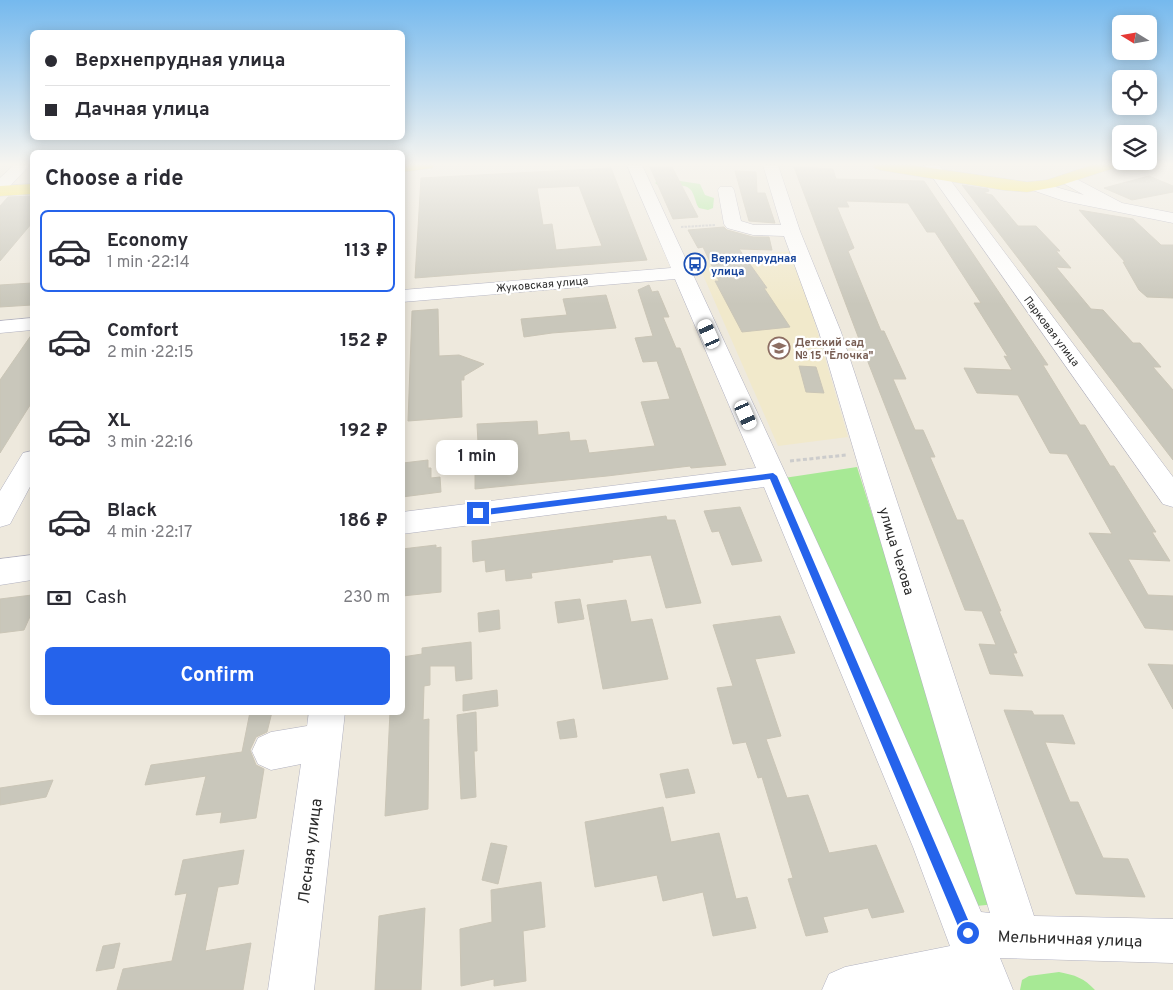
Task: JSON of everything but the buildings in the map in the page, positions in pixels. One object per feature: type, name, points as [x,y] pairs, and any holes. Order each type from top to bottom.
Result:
[{"type":"street","points":[[655,211],[770,469],[979,963]]},
{"type":"street","points":[[730,211],[733,224],[753,230],[792,231]]},
{"type":"street","name":"улица Чехова","points":[[785,211],[830,332],[1019,938]]},
{"type":"street","name":"Парковая улица","points":[[964,211],[1173,497]]},
{"type":"street","points":[[1136,211],[1168,220]]},
{"type":"street","name":"Жуковская улица","points":[[405,296],[682,273]]},
{"type":"street","points":[[0,327],[30,324]]},
{"type":"street","points":[[0,516],[30,464]]},
{"type":"street","points":[[405,523],[770,469]]},
{"type":"street","points":[[0,572],[30,568]]},
{"type":"street","points":[[271,751],[325,727]]},
{"type":"street","name":"Лесная улица","points":[[291,990],[325,727]]},
{"type":"street","name":"Мельничная улица","points":[[845,990],[979,963],[1019,938],[1173,941]]},
{"type":"path","points":[[676,227],[733,224]]},
{"type":"path","points":[[770,469],[867,453]]},
{"type":"shaded area","name":"Детский сад № 15 \"Ёлочка\"","points":[[794,251],[848,437],[778,446],[696,259]]},
{"type":"green space","points":[[857,467],[996,904],[976,906],[784,478]]},
{"type":"green space","points":[[1059,972],[1079,978],[1095,990],[1020,990],[1022,980],[1029,976]]},
{"type":"place","name":"Верхнепрудная улица","points":[[695,264]]},
{"type":"place","name":"Детский сад № 15 \"Ёлочка\"","points":[[779,348]]},
{"type":"route","points":[[478,513],[773,476],[968,933]]}]
